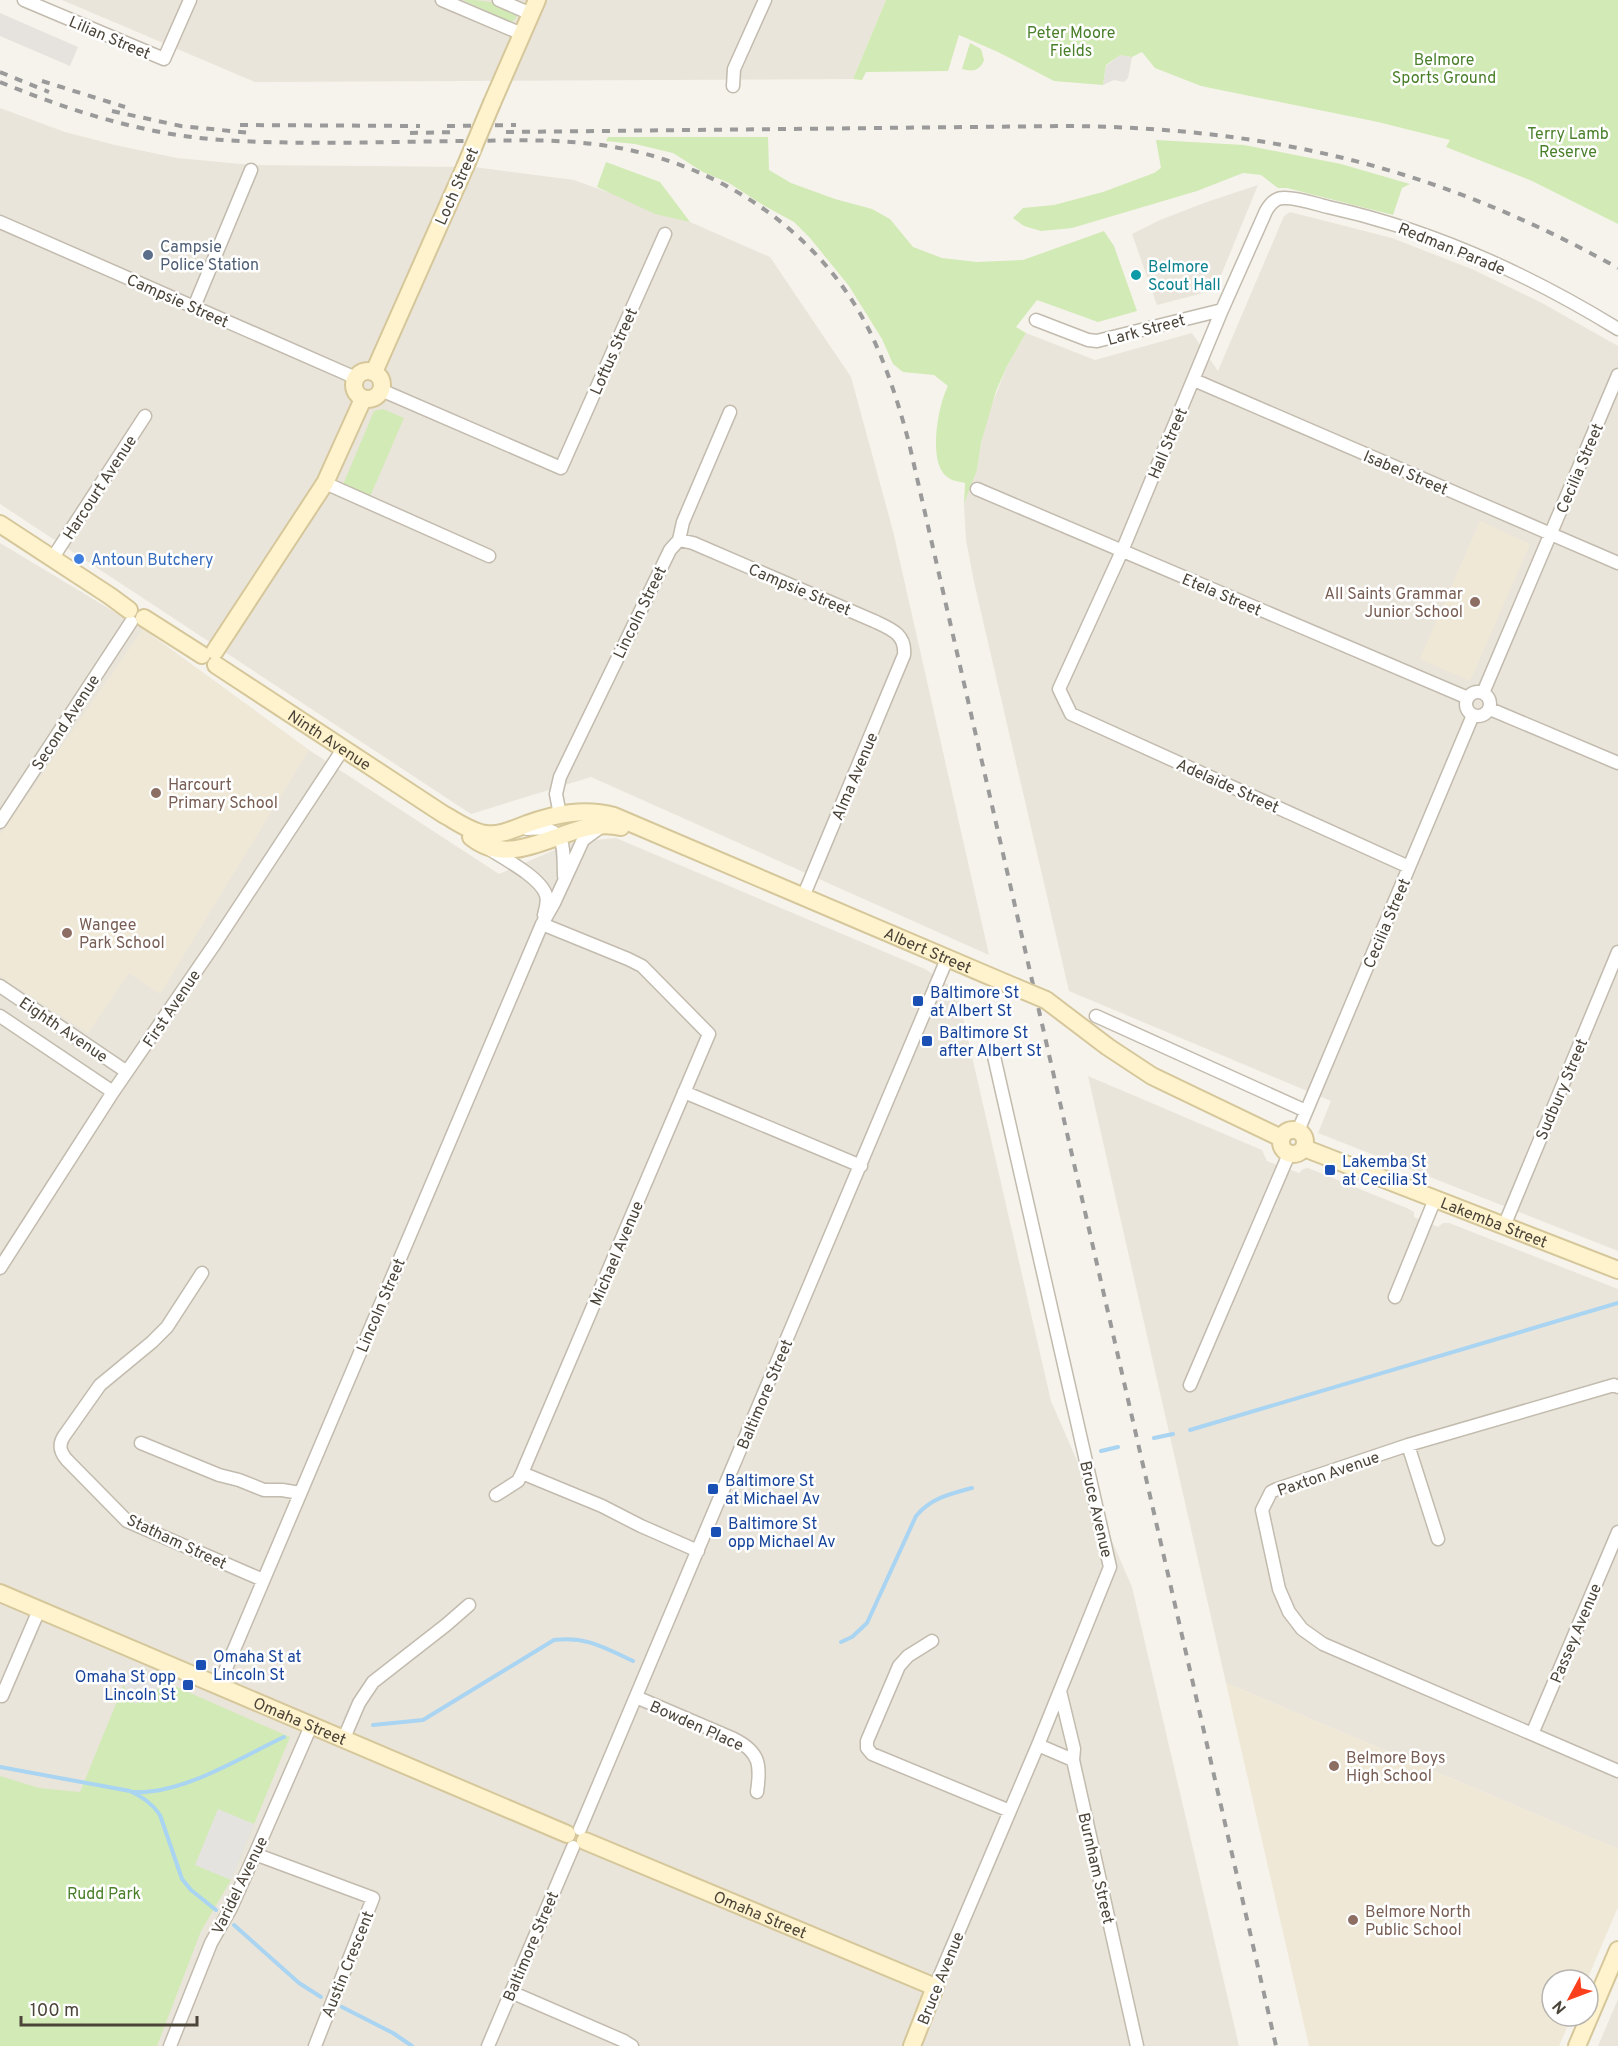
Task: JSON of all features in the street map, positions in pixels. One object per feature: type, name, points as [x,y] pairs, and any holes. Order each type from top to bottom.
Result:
[{"type":"main road","name":"Loch Street","points":[[374,372],[534,7]]},
{"type":"main road","points":[[366,371],[374,372],[382,381],[381,390],[372,399],[363,399],[355,390],[356,378],[366,371]]},
{"type":"main road","points":[[211,657],[325,483],[363,399]]},
{"type":"main road","name":"Ninth Avenue","points":[[0,524],[134,617],[211,657],[343,749],[443,814]]},
{"type":"main road","name":"Albert Street","points":[[443,814],[478,833],[489,835],[560,815],[591,812],[614,816],[1046,1000],[1108,1047],[1152,1076],[1281,1138]]},
{"type":"main road","name":"Albert Street","points":[[443,814],[476,841],[490,846],[518,849],[594,825],[614,825],[691,849]]},
{"type":"main road","points":[[1286,1131],[1298,1131],[1305,1140],[1296,1151],[1282,1149],[1281,1138],[1286,1131]]},
{"type":"main road","name":"Lakemba Street","points":[[1296,1151],[1435,1199],[1618,1270]]},
{"type":"main road","name":"Omaha Street","points":[[0,1593],[576,1838],[935,1987]]},
{"type":"main road","points":[[1577,2046],[1618,1950]]},
{"type":"main road","name":"Bruce Avenue","points":[[912,2046],[935,1987]]},
{"type":"street","name":"Lilian Street","points":[[24,0],[164,59],[190,0]]},
{"type":"street","points":[[442,0],[522,34]]},
{"type":"street","points":[[498,0],[534,7]]},
{"type":"street","points":[[733,86],[734,69],[765,0]]},
{"type":"street","points":[[194,307],[251,171]]},
{"type":"street","name":"Redman Parade","points":[[1276,200],[1283,198],[1322,205],[1403,227],[1526,278],[1574,302],[1618,329]]},
{"type":"street","name":"Hall Street","points":[[1059,688],[1122,551],[1222,310],[1266,211],[1276,200]]},
{"type":"street","name":"Campsie Street","points":[[0,222],[356,378]]},
{"type":"street","name":"Loftus Street","points":[[381,390],[561,468],[665,234]]},
{"type":"street","name":"Lark Street","points":[[1036,320],[1088,340],[1097,341],[1222,310]]},
{"type":"street","name":"Cecilia Street","points":[[1483,693],[1618,375]]},
{"type":"street","name":"Isabel Street","points":[[1194,380],[1618,563]]},
{"type":"street","name":"Lincoln Street","points":[[560,815],[556,794],[560,777],[670,550],[679,540],[683,522],[730,412]]},
{"type":"street","name":"Harcourt Avenue","points":[[52,559],[145,416]]},
{"type":"street","points":[[325,483],[489,556]]},
{"type":"street","name":"Etela Street","points":[[977,489],[1468,698]]},
{"type":"street","name":"Campsie Street","points":[[679,540],[693,543],[893,630],[902,638],[905,647],[904,655]]},
{"type":"street","name":"Second Avenue","points":[[0,822],[134,617]]},
{"type":"street","name":"Alma Avenue","points":[[803,897],[904,655]]},
{"type":"street","name":"Adelaide Street","points":[[1059,688],[1071,714],[1409,867]]},
{"type":"street","points":[[1473,693],[1483,693],[1490,702],[1490,709],[1481,717],[1473,716],[1467,710],[1468,698],[1473,693]]},
{"type":"street","points":[[1490,709],[1618,763]]},
{"type":"street","name":"Cecilia Street","points":[[1298,1131],[1473,716]]},
{"type":"street","name":"First Avenue","points":[[0,1268],[113,1092],[214,945],[343,749]]},
{"type":"street","name":"Lincoln Street","points":[[219,1685],[542,924],[587,835],[600,828],[614,825]]},
{"type":"street","points":[[508,830],[547,828],[560,836]]},
{"type":"street","name":"Lincoln Street","points":[[560,836],[564,855],[564,881]]},
{"type":"street","name":"Lincoln Street","points":[[476,841],[532,877],[543,888],[546,894],[546,906],[542,924]]},
{"type":"street","name":"Michael Avenue","points":[[496,1495],[518,1480],[522,1473],[709,1034],[642,966],[542,924]]},
{"type":"street","name":"Sudbury Street","points":[[1504,1226],[1618,952]]},
{"type":"street","name":"Baltimore Street","points":[[488,2046],[948,959]]},
{"type":"street","name":"Eighth Avenue","points":[[0,986],[127,1072]]},
{"type":"street","name":"Eighth Avenue","points":[[0,1016],[113,1092]]},
{"type":"street","points":[[1096,1016],[1306,1111]]},
{"type":"street","name":"Bruce Avenue","points":[[935,1987],[1038,1745],[1110,1567],[993,1052]]},
{"type":"street","points":[[684,1092],[861,1166]]},
{"type":"street","points":[[1190,1385],[1296,1151]]},
{"type":"street","points":[[1395,1297],[1435,1199]]},
{"type":"street","name":"Statham Street","points":[[202,1273],[159,1336],[100,1384],[64,1436],[60,1450],[66,1460],[127,1521],[263,1580]]},
{"type":"street","name":"Paxton Avenue","points":[[1618,1387],[1614,1385],[1408,1445],[1271,1492],[1262,1510],[1279,1589],[1302,1629],[1323,1644],[1618,1771]]},
{"type":"street","points":[[141,1443],[219,1475],[264,1490],[300,1493]]},
{"type":"street","points":[[1408,1445],[1438,1539]]},
{"type":"street","points":[[522,1473],[602,1506],[698,1551]]},
{"type":"street","name":"Passey Avenue","points":[[1532,1734],[1618,1532]]},
{"type":"street","points":[[344,1738],[359,1703],[374,1682],[446,1626],[469,1605]]},
{"type":"street","points":[[3,1697],[39,1610]]},
{"type":"street","points":[[932,1641],[908,1656],[899,1666],[867,1741],[867,1748],[872,1754],[1010,1811]]},
{"type":"street","name":"Burnham Street","points":[[1060,1691],[1074,1749],[1073,1760],[1137,2046]]},
{"type":"street","name":"Bowden Place","points":[[636,1697],[748,1747],[754,1753],[759,1767],[757,1792]]},
{"type":"street","name":"Varidel Avenue","points":[[170,2046],[211,1943],[231,1908],[311,1726]]},
{"type":"street","points":[[1038,1745],[1073,1760]]},
{"type":"street","name":"Austin Crescent","points":[[255,1854],[373,1899],[315,2046]]},
{"type":"street","points":[[511,1992],[632,2046]]},
{"type":"shaded area","points":[[62,0],[886,0],[853,79],[255,82]]},
{"type":"shaded area","points":[[0,13],[78,47],[70,66],[0,36]]},
{"type":"shaded area","points":[[1120,55],[1132,57],[1128,78],[1124,82],[1114,80],[1103,85],[1106,66]]},
{"type":"shaded area","points":[[0,108],[65,132],[177,158],[252,165],[474,167],[574,180],[690,222],[770,257],[851,377],[893,531],[989,955],[591,777],[471,814],[0,504]]},
{"type":"shaded area","points":[[1258,185],[1215,290],[1157,305],[1132,234],[1160,220]]},
{"type":"shaded area","points":[[1290,212],[1392,238],[1474,270],[1542,303],[1618,346],[1618,1251],[1318,1133],[1331,1101],[1069,991],[966,540],[964,504],[977,470],[989,412],[1007,366],[1026,333],[1095,360],[1192,333],[1218,371],[1284,216]]},
{"type":"shaded area","name":"All Saints Grammar Junior School","points":[[1480,521],[1530,544],[1470,681],[1420,659]]},
{"type":"shaded area","points":[[0,543],[143,629],[309,750],[499,874],[573,842],[616,838],[925,969],[957,991],[1051,1401],[1132,1587],[1239,2046],[0,2046]]},
{"type":"shaded area","name":"Harcourt Primary School","points":[[143,629],[309,750],[160,994],[129,973],[88,1033],[0,976],[0,835]]},
{"type":"shaded area","points":[[1088,1076],[1262,1150],[1267,1161],[1299,1173],[1308,1168],[1409,1209],[1414,1212],[1414,1217],[1438,1227],[1443,1223],[1449,1223],[1618,1289],[1618,1849],[1226,1683]]},
{"type":"shaded area","points":[[131,1667],[157,1679],[163,1686],[135,1704],[124,1686]]},
{"type":"shaded area","name":"Belmore Boys High School","points":[[1226,1683],[1618,1849],[1618,1907],[1592,1968],[1540,1968],[1540,2028],[1567,2028],[1559,2046],[1309,2046]]},
{"type":"shaded area","points":[[218,1809],[254,1824],[231,1880],[195,1865]]},
{"type":"shaded area","points":[[1618,1999],[1618,2046],[1598,2046]]},
{"type":"green space","points":[[463,0],[485,1],[501,5],[517,17],[512,22],[508,21]]},
{"type":"green space","points":[[886,0],[1618,0],[1618,224],[1530,180],[1446,147],[1450,140],[1378,122],[1201,86],[1155,68],[1142,52],[1132,57],[1120,55],[1106,65],[1103,85],[1054,81],[959,35],[948,71],[866,72],[862,80],[853,79]]},
{"type":"green space","points":[[970,43],[981,49],[984,60],[978,68],[962,69]]},
{"type":"green space","points":[[608,137],[768,137],[769,170],[791,183],[872,209],[890,219],[913,247],[942,258],[977,262],[1023,260],[1104,231],[1114,246],[1137,311],[1098,322],[1037,300],[1016,327],[1026,333],[996,391],[981,443],[977,470],[964,504],[965,483],[946,476],[939,466],[937,456],[938,418],[948,386],[934,375],[903,372],[893,364],[882,339],[849,286],[810,238],[794,222],[673,153],[635,144],[606,141]]},
{"type":"green space","points":[[1156,140],[1244,145],[1341,164],[1410,184],[1402,188],[1393,215],[1287,188],[1278,188],[1261,175],[1243,173],[1197,191],[1072,228],[1041,231],[1024,226],[1013,218],[1023,208],[1054,205],[1103,192],[1154,173],[1161,168]]},
{"type":"green space","points":[[606,162],[660,182],[690,222],[655,214],[597,187]]},
{"type":"green space","points":[[383,409],[404,418],[369,499],[342,487],[374,411]]},
{"type":"green space","name":"Rudd Park","points":[[131,1667],[290,1737],[231,1880],[201,1931],[157,2046],[0,2046],[0,1776],[39,1788],[80,1792]]},
{"type":"waterway","points":[[1190,1430],[1618,1303]]},
{"type":"waterway","points":[[1154,1438],[1173,1434]]},
{"type":"waterway","points":[[1101,1451],[1118,1447]]},
{"type":"waterway","points":[[841,1642],[852,1637],[867,1623],[916,1516],[935,1501],[972,1488]]},
{"type":"waterway","points":[[373,1725],[423,1720],[554,1640],[586,1641],[633,1661]]},
{"type":"waterway","points":[[134,1792],[152,1791],[191,1781],[284,1737]]},
{"type":"waterway","points":[[0,1767],[130,1791],[143,1798],[160,1815],[182,1879],[191,1890],[216,1910]]},
{"type":"waterway","points":[[234,1925],[299,1983],[321,1997]]},
{"type":"waterway","points":[[342,2007],[393,2033],[412,2046]]},
{"type":"railway","points":[[0,72],[49,92]]},
{"type":"railway","points":[[42,81],[125,107]]},
{"type":"railway","points":[[0,82],[54,103],[109,120],[194,137],[252,142],[311,143],[515,140],[571,142],[617,148],[662,159],[705,175],[746,197],[783,224],[817,256],[846,292],[870,332],[882,359],[909,443],[1276,2046]]},
{"type":"railway","points":[[112,111],[181,126],[251,133]]},
{"type":"railway","points":[[240,125],[420,126]]},
{"type":"railway","points":[[447,126],[516,125]]},
{"type":"railway","points":[[506,132],[1064,126],[1139,128],[1212,135],[1282,145],[1351,160],[1418,179],[1485,204],[1551,233],[1618,268]]},
{"type":"railway","points":[[410,133],[458,132]]},
{"type":"place","name":"Campsie Police Station","points":[[148,255]]},
{"type":"place","name":"Belmore Scout Hall","points":[[1136,275]]},
{"type":"place","name":"Antoun Butchery","points":[[79,559]]},
{"type":"place","name":"All Saints Grammar Junior School","points":[[1475,602]]},
{"type":"place","name":"Harcourt Primary School","points":[[156,793]]},
{"type":"place","name":"Wangee Park School","points":[[67,933]]},
{"type":"place","name":"Baltimore St at Albert St","points":[[918,1001]]},
{"type":"place","name":"Baltimore St after Albert St","points":[[927,1041]]},
{"type":"place","name":"Lakemba St at Cecilia St","points":[[1330,1170]]},
{"type":"place","name":"Baltimore St at Michael Av","points":[[713,1489]]},
{"type":"place","name":"Baltimore St opp Michael Av","points":[[716,1532]]},
{"type":"place","name":"Omaha St at Lincoln St","points":[[201,1665]]},
{"type":"place","name":"Omaha St opp Lincoln St","points":[[188,1685]]},
{"type":"place","name":"Belmore Boys High School","points":[[1334,1766]]},
{"type":"place","name":"Belmore North Public School","points":[[1353,1920]]},
{"type":"park label","name":"Peter Moore Fields","points":[[1071,41]]},
{"type":"park label","name":"Belmore Sports Ground","points":[[1444,68]]},
{"type":"park label","name":"Terry Lamb Reserve","points":[[1568,142]]}]
